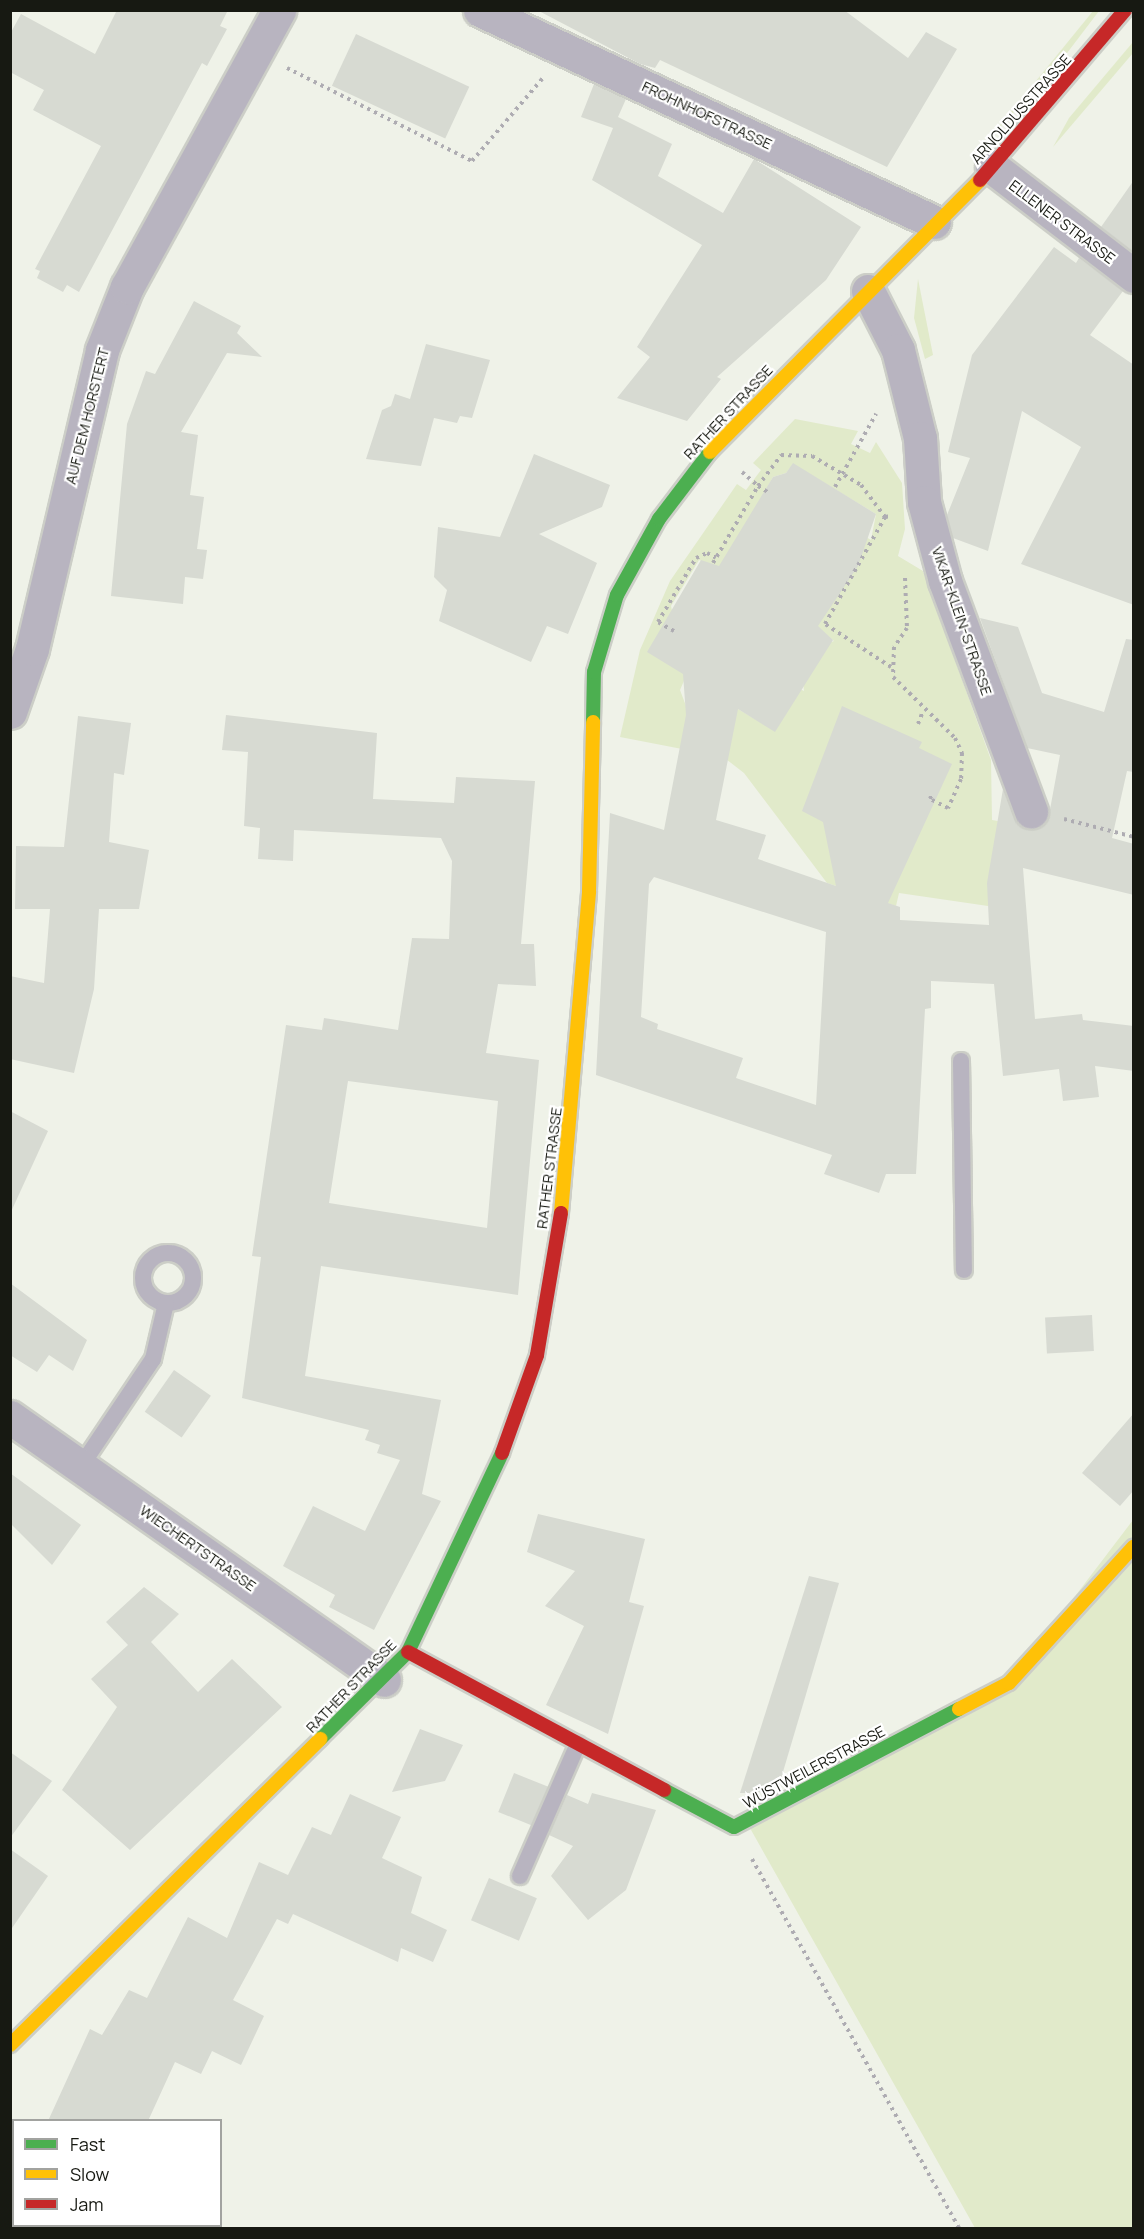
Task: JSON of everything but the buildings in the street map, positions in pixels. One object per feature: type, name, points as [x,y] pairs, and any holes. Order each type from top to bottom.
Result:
[{"type":"main road","name":"ARNOLDUSSTRASSE","points":[[934,222],[992,167],[1125,10]]},
{"type":"main road","name":"RATHER STRASSE","points":[[10,2045],[384,1680],[408,1652],[492,1481],[537,1355],[567,1180],[589,891],[594,672],[617,595],[659,519],[708,454],[934,222]]},
{"type":"main road","name":"WÜSTWEILERSTRASSE","points":[[408,1652],[734,1827],[1009,1683],[1134,1546]]},
{"type":"street","name":"AUF DEM HORSTERT","points":[[10,712],[32,649],[102,350],[127,286],[279,10]]},
{"type":"street","name":"FROHNHOFSTRASSE","points":[[480,10],[568,49],[934,222]]},
{"type":"street","name":"ELLENER STRASSE","points":[[992,167],[1134,276]]},
{"type":"street","name":"VIKAR-KLEIN-STRASSE","points":[[868,291],[898,350],[920,438],[927,516],[945,581],[1031,811]]},
{"type":"street","name":"WIECHERTSTRASSE","points":[[10,1417],[384,1680]]},
{"type":"lane","points":[[961,1061],[963,1270]]},
{"type":"lane","points":[[81,1466],[153,1359],[166,1304]]},
{"type":"lane","points":[[520,1876],[578,1744]]},
{"type":"path","points":[[256,53],[472,161],[568,49]]},
{"type":"path","points":[[835,487],[859,444]]},
{"type":"path","points":[[674,631],[658,622],[696,558],[706,553],[715,561],[758,486],[781,455],[797,452],[843,473],[876,498],[885,517]]},
{"type":"path","points":[[744,474],[769,492]]},
{"type":"path","points":[[885,517],[927,516]]},
{"type":"path","points":[[885,517],[824,626],[892,667]]},
{"type":"path","points":[[906,572],[907,628],[894,647],[892,667],[901,691],[955,738],[962,753],[961,779],[948,808],[930,799],[932,794]]},
{"type":"path","points":[[918,724],[923,711]]},
{"type":"path","points":[[1031,811],[1134,837]]},
{"type":"path","points":[[734,1827],[959,2229]]},
{"type":"green space","points":[[1093,11],[1099,11],[1061,61],[988,140]]},
{"type":"green space","points":[[1133,42],[1133,53],[1053,147],[1069,118]]},
{"type":"green space","points":[[918,279],[933,355],[925,359],[914,318]]},
{"type":"green space","points":[[795,419],[858,431],[851,444],[870,453],[876,442],[902,483],[905,529],[898,556],[923,571],[991,760],[992,820],[998,821],[988,906],[899,893],[896,906],[827,883],[744,773],[713,749],[708,754],[620,737],[640,650],[670,581],[737,484],[746,490],[761,470],[753,463]],"holes":[[[793,464],[876,514],[871,540],[866,537],[813,623],[834,641],[826,644],[803,682],[804,691],[800,689],[775,731],[733,706],[689,714],[680,690],[686,676],[671,606],[699,560],[722,568],[773,477],[786,473]]]},
{"type":"green space","points":[[1133,1520],[1133,2228],[975,2228],[746,1821],[1009,1683]]},
{"type":"traffic: fast","points":[[593,722],[594,672],[617,595],[659,519],[710,452]]},
{"type":"traffic: fast","points":[[320,1739],[408,1652],[502,1453]]},
{"type":"traffic: fast","points":[[664,1790],[734,1827],[959,1709]]},
{"type":"traffic: slow","points":[[710,452],[980,180]]},
{"type":"traffic: slow","points":[[561,1213],[589,891],[593,722]]},
{"type":"traffic: slow","points":[[959,1709],[1009,1683],[1134,1546]]},
{"type":"traffic: slow","points":[[10,2045],[320,1739]]},
{"type":"traffic: jam","points":[[980,180],[1125,10]]},
{"type":"traffic: jam","points":[[502,1453],[537,1355],[561,1213]]},
{"type":"traffic: jam","points":[[408,1652],[664,1790]]}]
